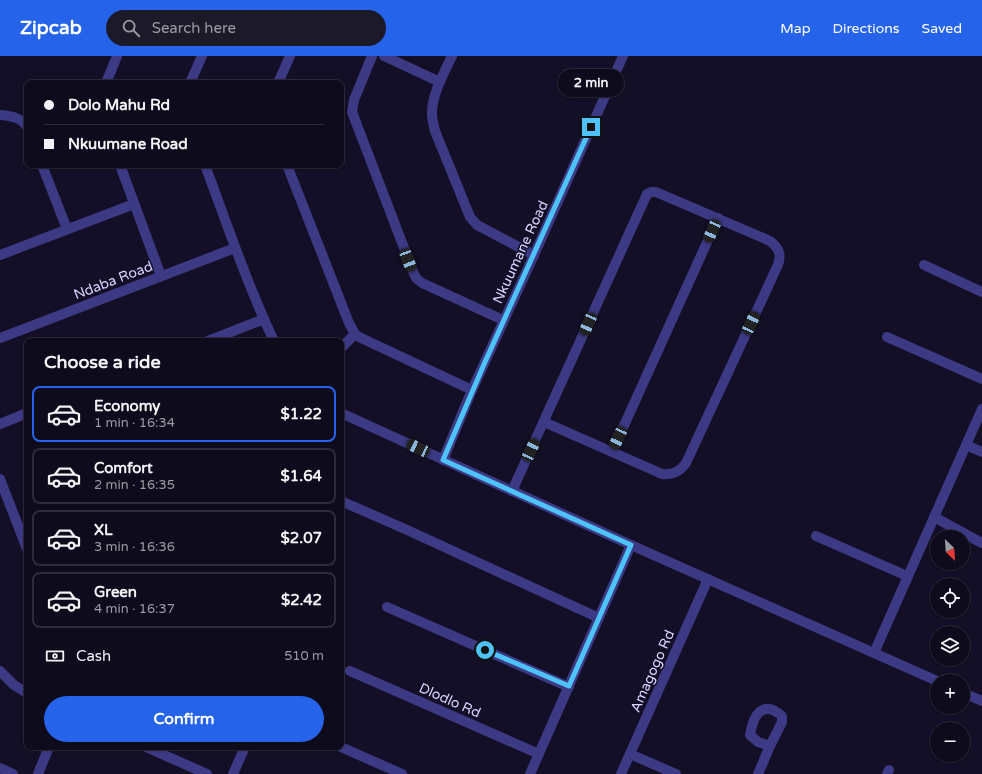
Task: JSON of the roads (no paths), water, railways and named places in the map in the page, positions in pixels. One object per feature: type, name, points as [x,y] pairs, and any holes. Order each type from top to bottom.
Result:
[{"type":"street","points":[[107,80],[117,56]]},
{"type":"street","points":[[191,80],[202,56]]},
{"type":"street","points":[[279,80],[290,56]]},
{"type":"street","points":[[372,56],[354,100],[352,112],[414,274],[422,284],[503,320]]},
{"type":"street","points":[[384,56],[440,82]]},
{"type":"street","points":[[452,56],[440,82],[433,106],[432,116],[435,131],[470,217],[477,225],[534,255]]},
{"type":"street","name":"Nkuumane Road","points":[[443,460],[503,320],[534,255],[623,56]]},
{"type":"street","points":[[0,115],[20,119],[24,122]]},
{"type":"street","points":[[43,168],[67,229]]},
{"type":"street","points":[[121,168],[161,276]]},
{"type":"street","points":[[207,168],[235,248],[273,338]]},
{"type":"street","points":[[288,168],[349,323],[355,334],[472,390]]},
{"type":"street","points":[[512,491],[647,194],[656,192],[718,218],[776,245],[780,251],[780,259],[777,267],[686,463],[677,473],[670,475],[662,474],[544,422]]},
{"type":"street","points":[[0,255],[134,204]]},
{"type":"street","points":[[612,452],[718,218]]},
{"type":"street","name":"Ndaba Road","points":[[0,338],[235,248]]},
{"type":"street","points":[[924,266],[982,292]]},
{"type":"street","points":[[216,338],[264,319]]},
{"type":"street","points":[[344,345],[355,334]]},
{"type":"street","points":[[887,337],[982,379]]},
{"type":"street","points":[[874,653],[982,409]]},
{"type":"street","points":[[0,424],[24,414]]},
{"type":"street","points":[[344,414],[631,545],[930,678]]},
{"type":"street","points":[[966,445],[982,452]]},
{"type":"street","points":[[0,479],[24,541]]},
{"type":"street","points":[[344,502],[599,618]]},
{"type":"street","points":[[934,517],[982,543]]},
{"type":"street","points":[[816,536],[907,576]]},
{"type":"street","points":[[530,774],[631,545]]},
{"type":"street","name":"Amagogo Rd","points":[[621,774],[708,578]]},
{"type":"street","points":[[387,607],[569,686]]},
{"type":"street","points":[[0,671],[14,685],[24,691]]},
{"type":"street","name":"Dlodlo Rd","points":[[350,671],[539,754]]},
{"type":"street","points":[[970,696],[982,701]]},
{"type":"street","points":[[758,774],[770,746]]},
{"type":"street","points":[[344,748],[402,774]]},
{"type":"street","points":[[38,774],[48,750]]},
{"type":"street","points":[[153,750],[207,774]]},
{"type":"street","points":[[233,774],[243,750]]},
{"type":"street","points":[[630,754],[676,774]]},
{"type":"street","points":[[0,768],[13,774]]}]
